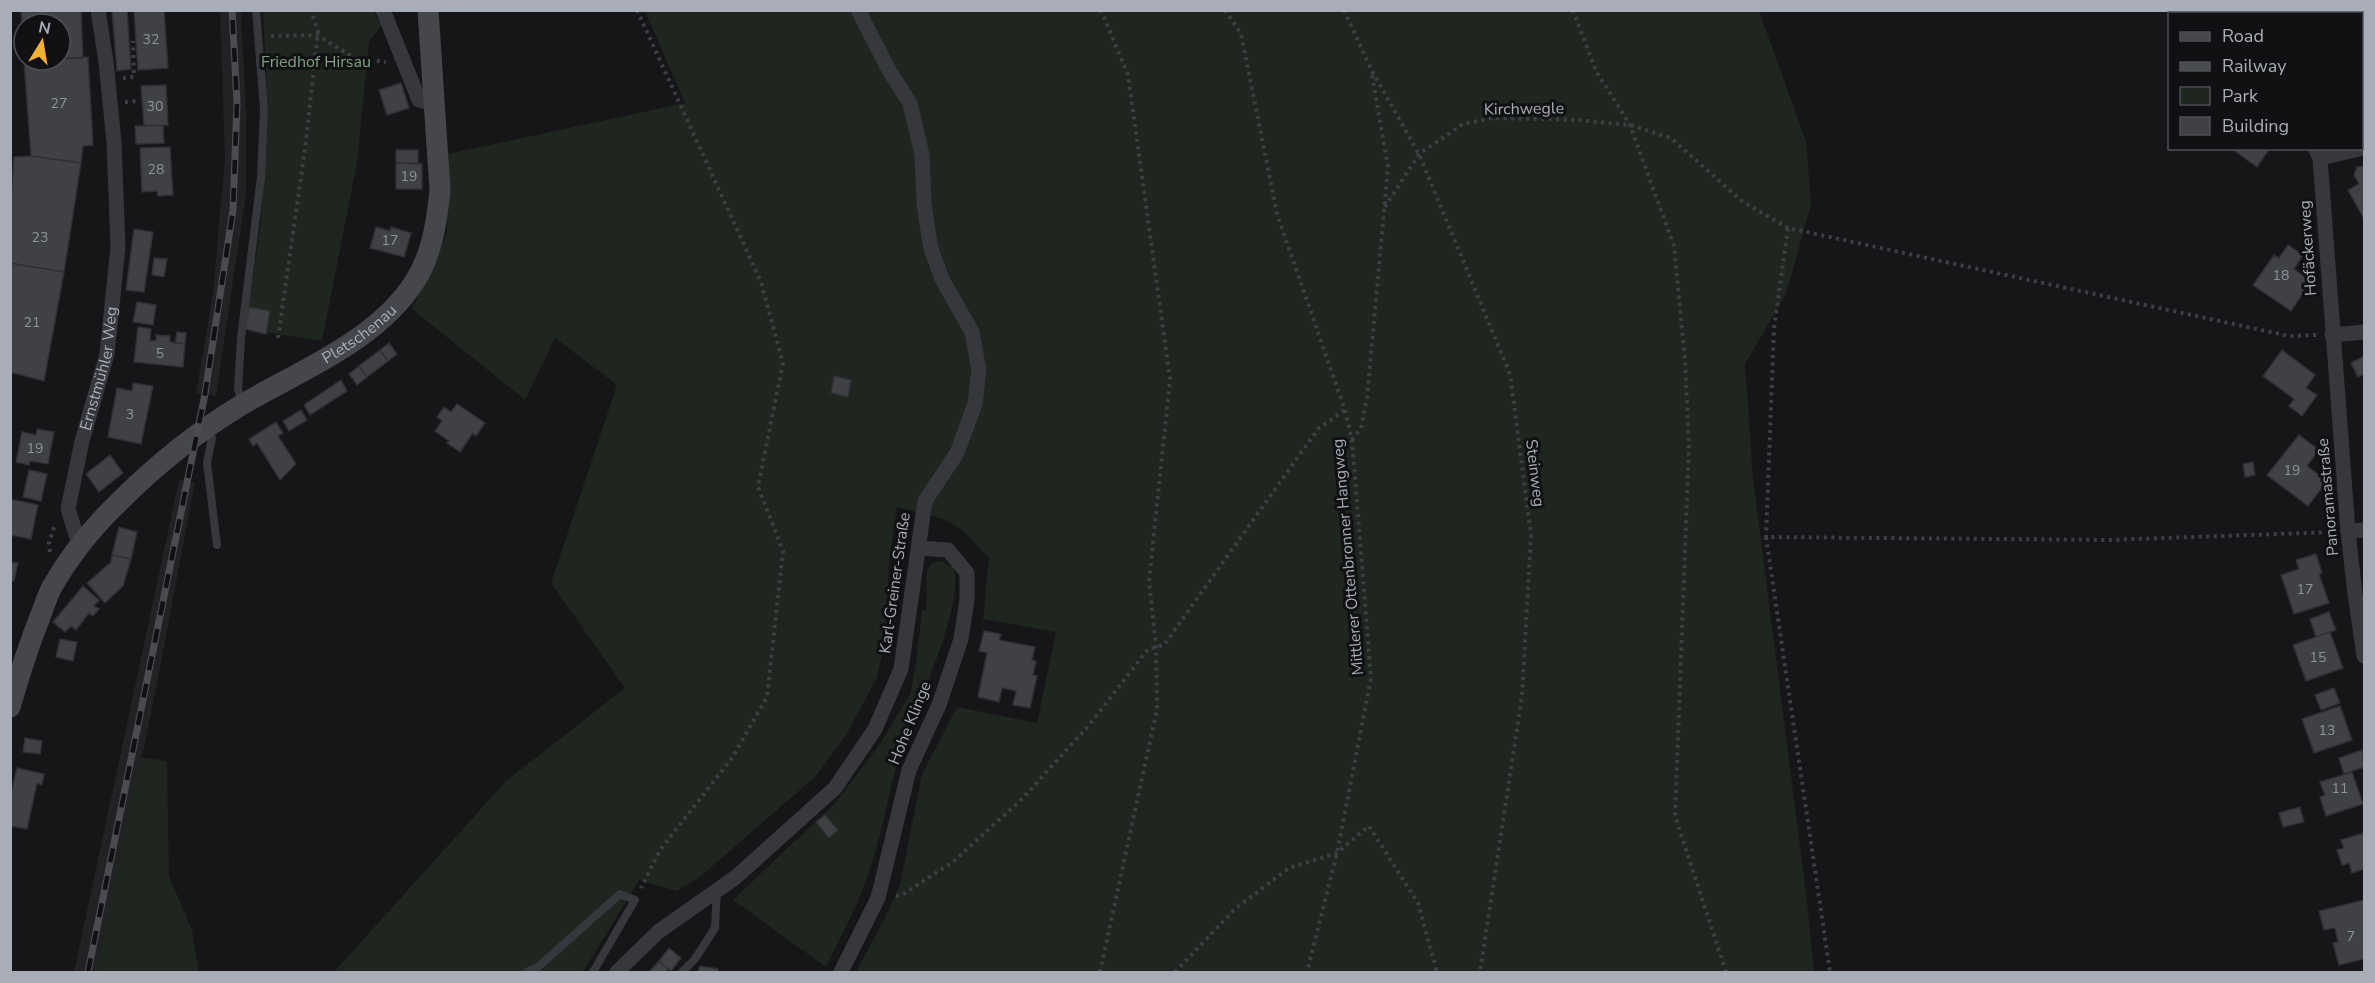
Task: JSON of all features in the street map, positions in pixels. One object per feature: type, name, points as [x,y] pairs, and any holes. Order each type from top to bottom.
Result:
[{"type":"main road","name":"Pletschenau","points":[[80,547],[117,503],[172,454],[243,404],[366,332],[391,312],[416,281],[429,250],[441,190],[428,10]]},
{"type":"main road","points":[[10,707],[23,661],[51,589],[80,547]]},
{"type":"street","name":"Ernstmühler Weg","points":[[80,547],[68,509],[82,441],[107,354],[118,247],[114,142],[98,10]]},
{"type":"street","points":[[383,10],[419,100],[435,104]]},
{"type":"street","name":"Karl-Greiner-Straße","points":[[618,972],[658,932],[735,877],[835,788],[875,729],[901,669],[925,501],[957,453],[975,404],[979,370],[972,332],[942,279],[931,249],[924,204],[922,155],[910,103],[890,72],[858,10]]},
{"type":"street","name":"Hofäckerweg","points":[[2332,335],[2317,153],[2345,150]]},
{"type":"street","points":[[2332,335],[2364,332]]},
{"type":"street","name":"Panoramastraße","points":[[2332,335],[2348,531],[2364,656]]},
{"type":"street","points":[[2348,531],[2364,530]]},
{"type":"street","name":"Hohe Klinge","points":[[841,972],[878,898],[909,770],[939,705],[961,639],[967,600],[967,573],[948,550],[919,548]]},
{"type":"lane","points":[[243,404],[238,389],[241,338],[261,177],[263,121],[256,10]]},
{"type":"lane","points":[[206,429],[212,438],[207,463],[217,545]]},
{"type":"lane","points":[[682,972],[695,959],[715,928],[718,889]]},
{"type":"lane","points":[[526,972],[538,968],[620,894],[635,900],[593,972]]},
{"type":"path","points":[[278,338],[306,149],[318,31],[311,10]]},
{"type":"path","points":[[635,900],[660,850],[732,758],[767,697],[783,550],[758,488],[783,363],[761,282],[637,10]]},
{"type":"path","points":[[1100,972],[1157,709],[1156,646],[1149,581],[1170,379],[1128,75],[1101,10]]},
{"type":"path","name":"Mittlerer Ottenbronner Hangweg","points":[[1225,10],[1241,34],[1277,214],[1345,410],[1352,440],[1371,678],[1337,853],[1307,972]]},
{"type":"path","name":"Steinweg","points":[[1344,10],[1372,71],[1419,154],[1510,374],[1531,535],[1522,696],[1480,972]]},
{"type":"path","points":[[1573,10],[1596,71],[1630,125],[1674,246],[1685,360],[1689,446],[1675,816],[1726,972]]},
{"type":"path","points":[[258,36],[317,35],[354,58],[378,63],[403,61]]},
{"type":"path","points":[[133,41],[134,78]]},
{"type":"path","points":[[1352,440],[1361,428],[1367,398],[1388,167],[1372,71]]},
{"type":"path","name":"Kirchwegle","points":[[1385,207],[1419,154],[1463,124],[1494,118],[1538,118],[1630,125],[1671,138],[1743,202],[1788,228],[2289,336],[2332,335]]},
{"type":"path","points":[[1788,228],[1774,328],[1766,537],[1830,972]]},
{"type":"path","points":[[878,898],[902,895],[954,861],[1021,800],[1090,724],[1148,649],[1164,645],[1318,429],[1345,410]]},
{"type":"path","points":[[1766,537],[2109,540],[2348,531]]},
{"type":"path","points":[[1175,972],[1235,909],[1289,868],[1337,853],[1369,826],[1418,903],[1437,972]]},
{"type":"shaded area","points":[[220,11],[240,11],[241,14],[246,110],[246,194],[216,396],[196,393],[213,293],[225,158]]},
{"type":"shaded area","points":[[179,480],[195,482],[154,699],[96,972],[74,972]]},
{"type":"green space","name":"Friedhof Hirsau","points":[[263,11],[374,11],[381,26],[369,42],[357,163],[322,341],[245,329],[261,222],[268,115]]},
{"type":"green space","points":[[645,11],[1759,11],[1806,141],[1811,205],[1786,294],[1745,364],[1753,478],[1814,972],[856,972],[900,885],[922,774],[957,707],[1037,723],[1056,632],[983,619],[989,558],[962,530],[944,519],[897,507],[889,562],[886,634],[877,678],[846,735],[816,776],[701,876],[677,891],[639,880],[583,972],[334,972],[506,781],[625,688],[551,583],[617,385],[555,338],[525,400],[412,309],[447,233],[448,154],[685,103]]},
{"type":"green space","points":[[941,561],[953,567],[955,585],[945,633],[905,738],[866,880],[826,967],[733,900],[836,802],[880,744],[910,694],[922,611],[926,610],[927,570],[932,563]]},
{"type":"green space","points":[[140,757],[167,761],[169,876],[192,930],[199,972],[96,972]]},
{"type":"building","points":[[21,10],[81,10],[83,58],[72,58],[72,12],[21,12]]},
{"type":"building","points":[[112,10],[127,10],[131,69],[117,71]]},
{"type":"building","points":[[164,10],[168,68],[138,70],[134,11]]},
{"type":"building","points":[[88,57],[93,145],[83,146],[81,163],[31,156],[25,72],[72,72],[72,58]]},
{"type":"building","points":[[401,83],[409,108],[387,115],[379,90]]},
{"type":"building","points":[[166,85],[168,125],[144,126],[141,86]]},
{"type":"building","points":[[2364,87],[2364,126],[2363,125]]},
{"type":"building","points":[[163,125],[164,143],[136,144],[135,126]]},
{"type":"building","points":[[170,147],[173,195],[158,196],[157,191],[142,192],[140,148]]},
{"type":"building","points":[[396,150],[418,150],[418,163],[396,163]]},
{"type":"building","points":[[2234,150],[2269,150],[2257,167]]},
{"type":"building","points":[[31,156],[81,163],[64,272],[10,263],[10,211],[14,157]]},
{"type":"building","points":[[396,163],[422,164],[422,189],[396,189]]},
{"type":"building","points":[[2364,166],[2364,219],[2348,190],[2359,184],[2354,175],[2357,167]]},
{"type":"building","points":[[376,227],[390,231],[391,227],[411,233],[404,257],[370,248]]},
{"type":"building","points":[[134,229],[153,232],[144,292],[126,290]]},
{"type":"building","points":[[2288,245],[2303,255],[2294,269],[2311,281],[2291,311],[2253,285],[2274,255],[2279,258]]},
{"type":"building","points":[[154,258],[167,259],[164,277],[152,275]]},
{"type":"building","points":[[10,263],[64,272],[44,381],[10,372]]},
{"type":"building","points":[[137,302],[156,305],[153,325],[133,322]]},
{"type":"building","points":[[249,307],[270,311],[266,334],[245,329]]},
{"type":"building","points":[[138,327],[151,329],[150,340],[156,341],[156,335],[170,336],[170,342],[185,344],[183,367],[134,362]]},
{"type":"building","points":[[177,332],[186,333],[185,344],[175,343]]},
{"type":"building","points":[[389,343],[397,354],[388,361],[380,350]]},
{"type":"building","points":[[380,350],[388,361],[367,377],[359,366]]},
{"type":"building","points":[[2282,350],[2315,375],[2306,388],[2317,395],[2302,416],[2289,406],[2294,399],[2263,376]]},
{"type":"building","points":[[2364,356],[2364,374],[2358,377],[2351,363]]},
{"type":"building","points":[[359,366],[367,377],[357,385],[349,374]]},
{"type":"building","points":[[834,376],[851,380],[848,397],[831,393]]},
{"type":"building","points":[[341,380],[347,391],[310,415],[304,405]]},
{"type":"building","points":[[133,383],[153,386],[141,444],[108,437],[117,388],[132,391]]},
{"type":"building","points":[[457,404],[485,423],[476,436],[473,433],[460,452],[435,431],[442,421],[437,417],[444,407],[451,412]]},
{"type":"building","points":[[301,410],[307,420],[289,431],[283,421]]},
{"type":"building","points":[[276,422],[283,433],[278,436],[296,464],[280,480],[257,443],[253,446],[249,439]]},
{"type":"building","points":[[37,429],[54,432],[48,464],[30,461],[29,465],[16,462],[22,432],[36,435]]},
{"type":"building","points":[[2299,435],[2319,450],[2307,466],[2327,481],[2308,506],[2267,475]]},
{"type":"building","points":[[110,455],[123,473],[99,492],[86,474]]},
{"type":"building","points":[[2253,462],[2255,475],[2245,477],[2243,464]]},
{"type":"building","points":[[29,470],[47,474],[41,501],[23,497]]},
{"type":"building","points":[[10,499],[38,505],[31,539],[10,535]]},
{"type":"building","points":[[119,527],[137,532],[131,559],[112,555]]},
{"type":"building","points":[[2316,554],[2322,573],[2319,574],[2329,603],[2294,614],[2281,575],[2299,569],[2296,560]]},
{"type":"building","points":[[112,555],[131,559],[123,586],[105,603],[87,583],[111,562]]},
{"type":"building","points":[[10,562],[18,563],[14,581],[10,580]]},
{"type":"building","points":[[83,586],[99,600],[94,606],[99,609],[93,616],[89,613],[76,630],[71,626],[65,632],[53,622]]},
{"type":"building","points":[[2329,612],[2336,630],[2316,637],[2310,619]]},
{"type":"building","points":[[984,631],[1001,634],[999,640],[1035,647],[1032,660],[1036,661],[1033,675],[1037,676],[1030,708],[1013,705],[1016,691],[1002,688],[999,702],[978,697],[987,653],[979,651]]},
{"type":"building","points":[[2330,632],[2343,668],[2306,681],[2293,645]]},
{"type":"building","points":[[60,639],[77,642],[73,661],[56,657]]},
{"type":"building","points":[[2334,688],[2340,703],[2321,710],[2315,695]]},
{"type":"building","points":[[2340,706],[2352,740],[2314,753],[2302,719]]},
{"type":"building","points":[[25,738],[42,741],[40,754],[23,752]]},
{"type":"building","points":[[2362,750],[2364,767],[2344,774],[2339,758]]},
{"type":"building","points":[[17,768],[44,774],[42,785],[37,783],[27,829],[10,826],[10,797]]},
{"type":"building","points":[[2352,772],[2363,804],[2326,816],[2320,797],[2325,795],[2320,782]]},
{"type":"building","points":[[2300,807],[2304,822],[2283,827],[2279,813]]},
{"type":"building","points":[[825,815],[838,830],[829,838],[816,822]]},
{"type":"building","points":[[2364,833],[2364,869],[2352,873],[2349,863],[2342,865],[2337,850],[2344,848],[2341,840]]},
{"type":"building","points":[[2364,900],[2364,959],[2339,965],[2333,943],[2338,942],[2335,928],[2324,930],[2319,911]]},
{"type":"building","points":[[669,948],[681,958],[671,971],[659,961]]},
{"type":"building","points":[[659,961],[668,969],[665,972],[651,972],[650,971]]},
{"type":"building","points":[[700,966],[718,969],[718,972],[698,972]]},
{"type":"railway","points":[[88,972],[205,394],[233,210],[237,103],[232,10]]}]
